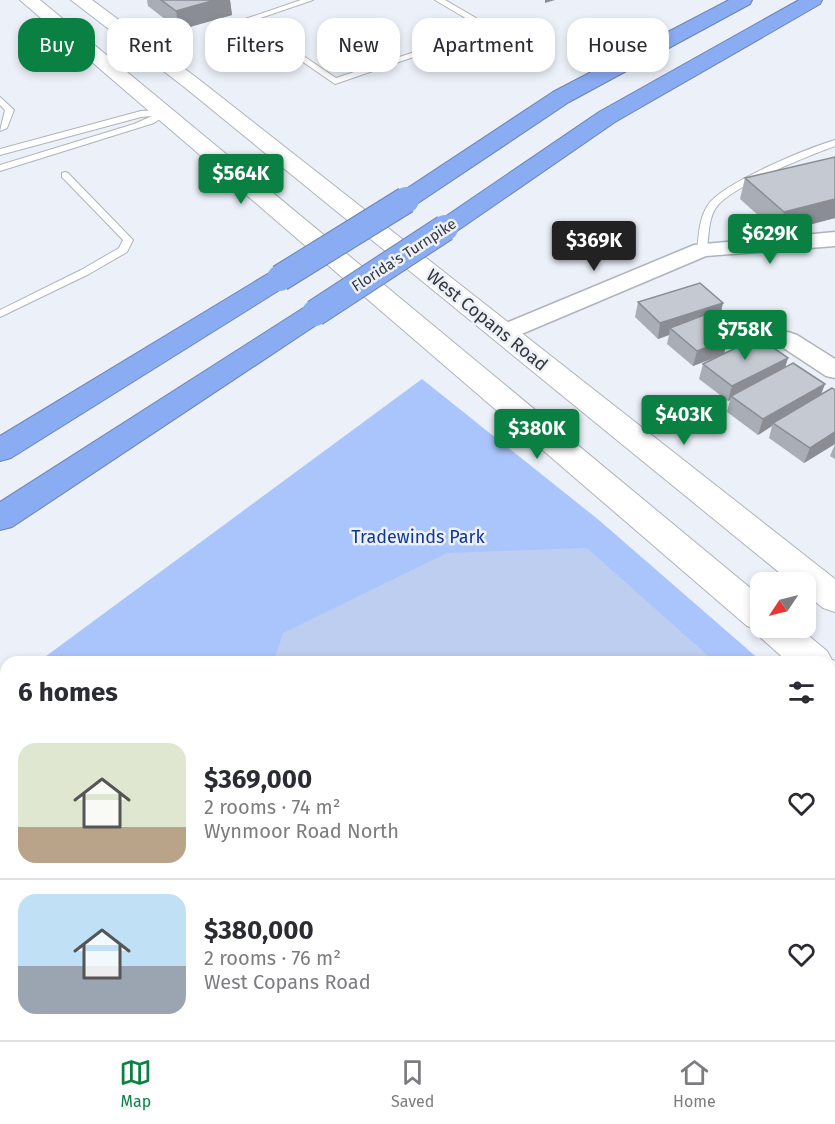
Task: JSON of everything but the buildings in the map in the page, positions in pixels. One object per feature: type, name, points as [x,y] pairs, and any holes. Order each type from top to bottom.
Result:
[{"type":"highway","points":[[0,450],[406,200],[561,97],[743,0]]},
{"type":"highway","name":"Florida's Turnpike","points":[[0,518],[445,228],[607,117],[813,0]]},
{"type":"main road","points":[[29,0],[49,18]]},
{"type":"main road","name":"West Copans Road","points":[[80,0],[190,82],[835,598]]},
{"type":"main road","points":[[95,42],[101,44],[150,82],[166,85],[190,82]]},
{"type":"main road","points":[[95,57],[750,608]]},
{"type":"main road","points":[[163,113],[191,116],[242,148],[439,302],[503,333]]},
{"type":"main road","points":[[786,638],[807,656]]},
{"type":"street","points":[[503,333],[702,250],[835,239]]},
{"type":"street","points":[[788,340],[835,370]]},
{"type":"lane","points":[[309,0],[246,21],[335,81],[491,29],[439,0]]},
{"type":"lane","points":[[0,100],[10,110],[4,126],[0,128]]},
{"type":"lane","points":[[0,152],[141,114],[163,113]]},
{"type":"lane","points":[[0,168],[152,121],[163,113]]},
{"type":"lane","points":[[702,250],[707,215],[715,201],[735,188],[835,142]]},
{"type":"lane","points":[[0,314],[85,272],[123,250],[128,240],[65,175]]},
{"type":"green space","name":"Tradewinds Park","points":[[422,379],[600,521],[755,656],[46,656]]},
{"type":"shaded area","points":[[587,548],[708,656],[276,656],[283,633],[447,553]]}]
